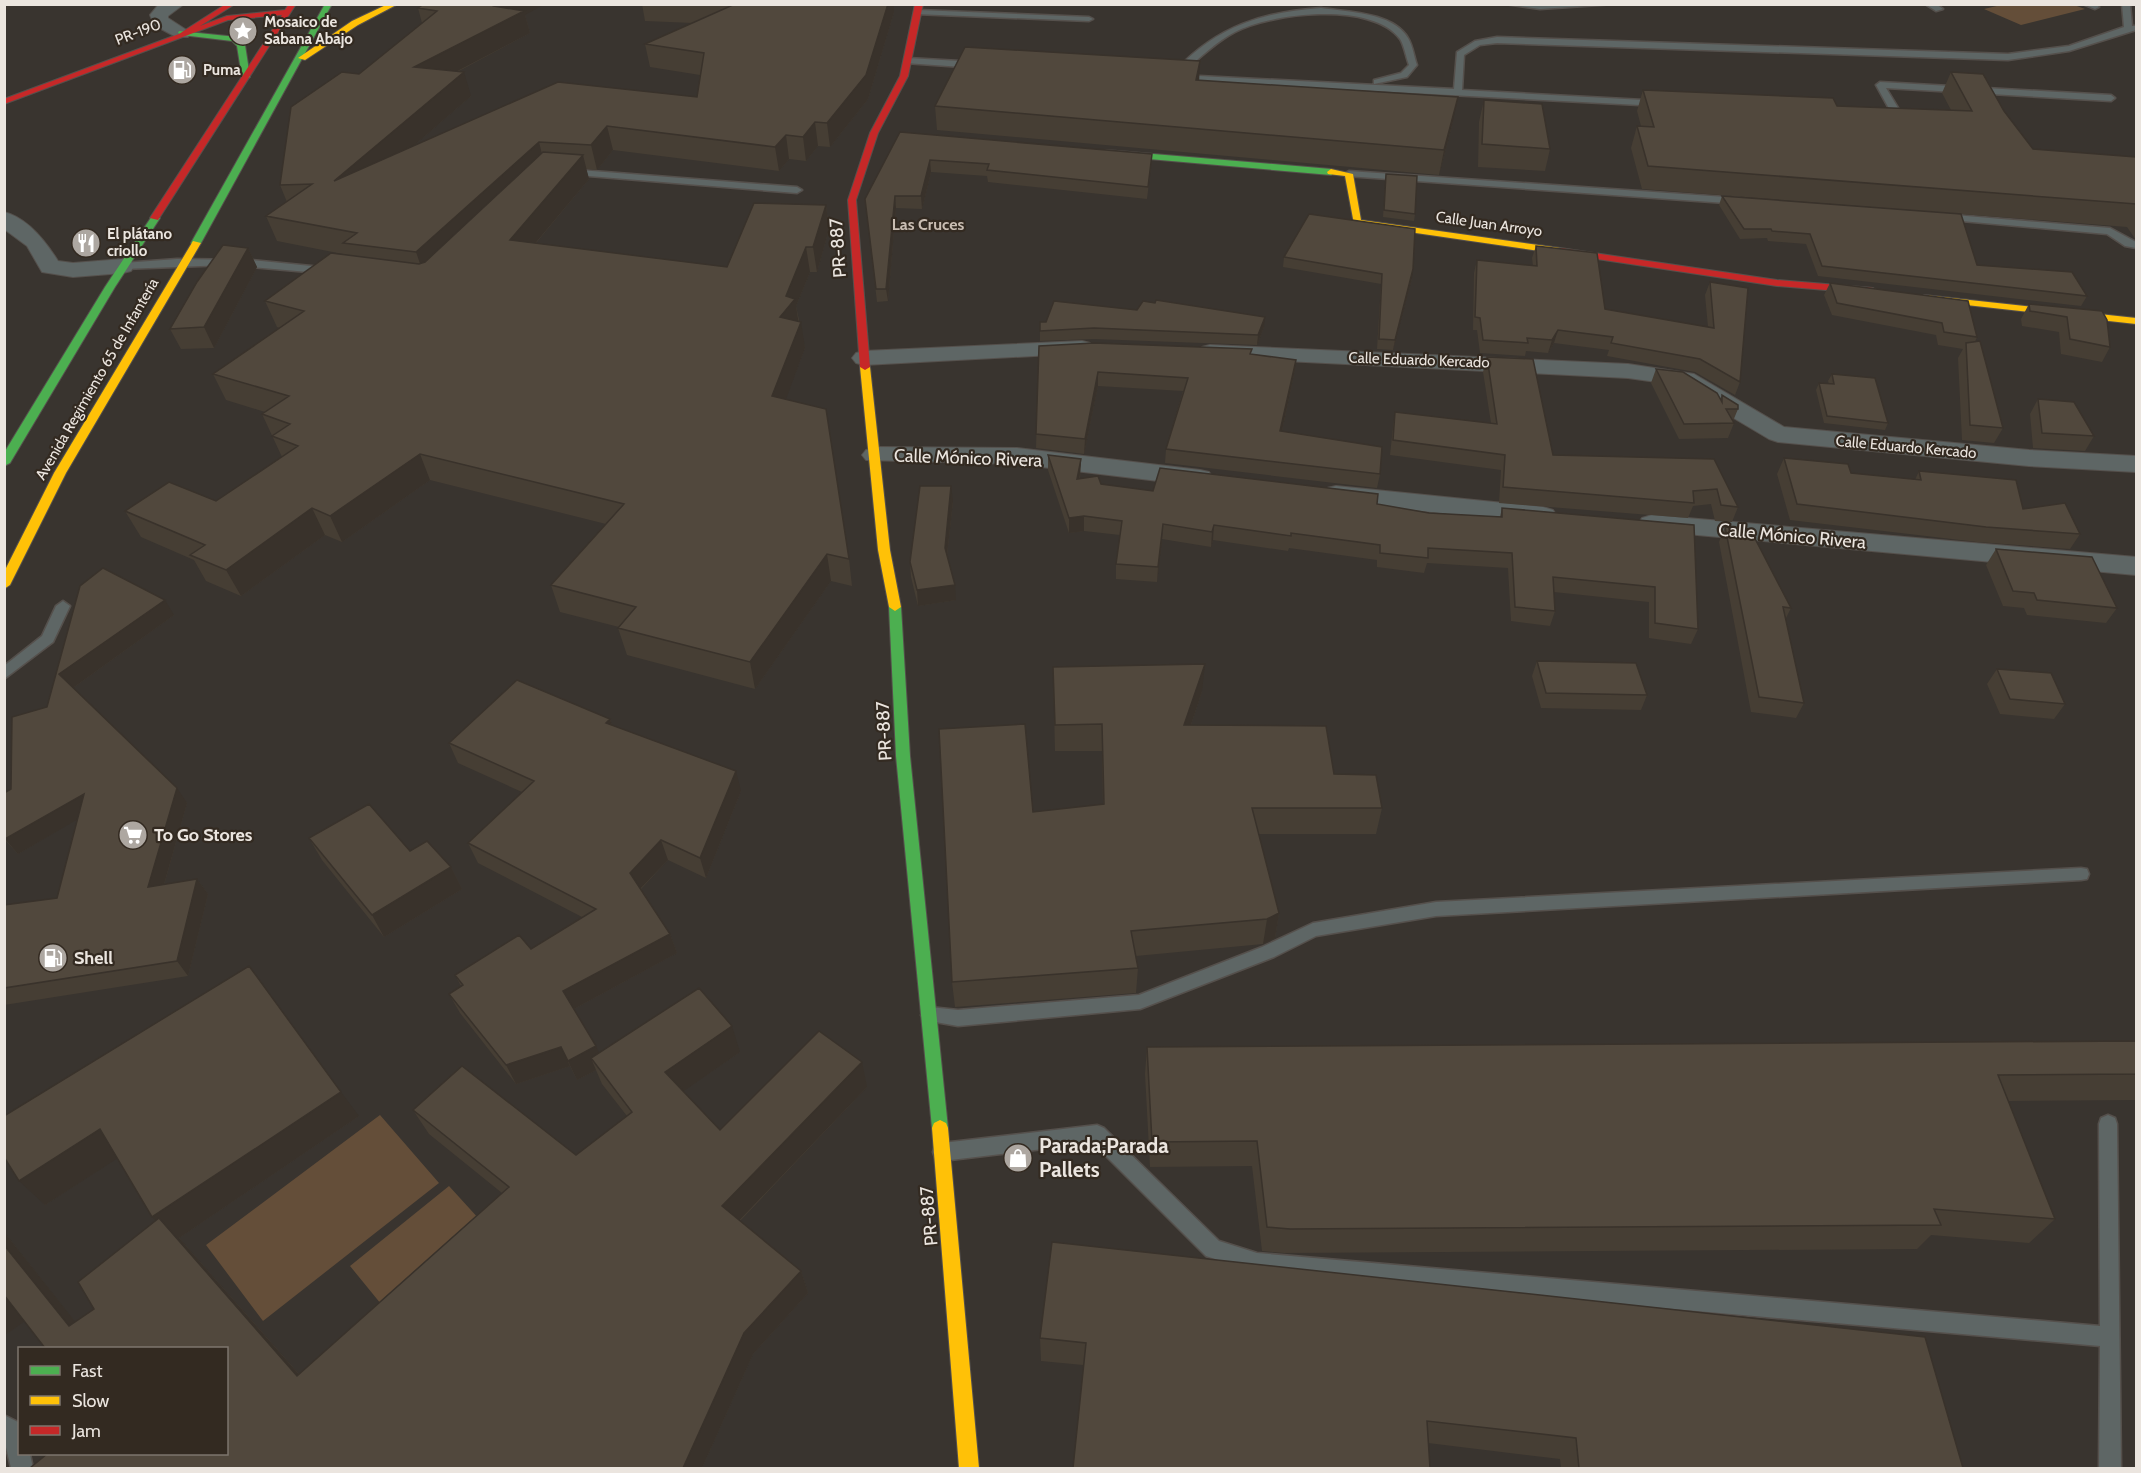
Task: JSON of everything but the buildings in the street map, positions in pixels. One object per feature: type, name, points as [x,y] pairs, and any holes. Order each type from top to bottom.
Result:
[{"type":"main road","points":[[182,33],[232,4]]},
{"type":"main road","name":"Avenida Regimiento 65 de Infantería","points":[[4,585],[60,473],[185,260],[329,4]]},
{"type":"main road","points":[[295,62],[347,28],[394,4]]},
{"type":"main road","name":"PR-190","points":[[4,102],[182,33],[227,18],[291,8]]},
{"type":"main road","name":"Avenida Regimiento 65 de Infantería","points":[[4,464],[11,441],[291,8]]},
{"type":"main road","name":"PR-887","points":[[918,8],[904,76],[852,200],[864,358],[884,550],[896,613],[903,756],[930,1015],[969,1468]]},
{"type":"main road","points":[[182,33],[234,39],[241,45],[246,77]]},
{"type":"main road","points":[[1096,152],[1349,174]]},
{"type":"main road","name":"Calle Juan Arroyo","points":[[1349,174],[1357,222],[1743,278],[1887,293]]},
{"type":"main road","points":[[1908,296],[2136,321]]},
{"type":"street","points":[[176,4],[166,7],[159,15],[160,21],[182,33]]},
{"type":"street","points":[[4,218],[35,242],[50,267],[73,270],[123,266]]},
{"type":"street","points":[[864,358],[1036,348],[1105,348]]},
{"type":"street","name":"Calle Eduardo Kercado","points":[[1186,351],[1628,371],[1685,379],[1778,434],[2029,458],[2136,464]]},
{"type":"street","name":"Calle Mónico Rivera","points":[[875,455],[1017,456],[1230,482]]},
{"type":"street","points":[[1312,491],[1508,514],[1564,517]]},
{"type":"street","name":"Calle Mónico Rivera","points":[[1632,522],[2136,566]]},
{"type":"lane","points":[[1509,4],[1540,7],[1610,4]]},
{"type":"lane","points":[[1929,4],[1939,9]]},
{"type":"lane","points":[[1458,90],[1460,54],[1479,43],[1497,40],[2008,57],[2080,46],[2132,28],[2126,4]]},
{"type":"lane","points":[[918,8],[1089,19]]},
{"type":"lane","points":[[1181,69],[1382,82],[1404,75],[1413,65],[1404,38],[1387,24],[1369,18],[1321,10],[1283,13],[1232,30],[1181,69],[1168,73],[1308,86],[1458,90],[1672,104]]},
{"type":"lane","points":[[909,56],[983,56]]},
{"type":"lane","points":[[909,56],[990,66]]},
{"type":"lane","points":[[1875,117],[1898,116],[1880,85],[2111,98]]},
{"type":"lane","points":[[559,172],[797,190]]},
{"type":"lane","points":[[1349,174],[1756,202]]},
{"type":"lane","points":[[1933,217],[2110,231],[2129,244],[2136,245]]},
{"type":"lane","points":[[123,266],[185,260],[266,262],[347,273]]},
{"type":"lane","points":[[4,674],[48,639],[63,606]]},
{"type":"lane","points":[[930,1015],[958,1018],[1140,1002],[1268,952],[1313,930],[1436,909],[2081,874]]},
{"type":"lane","points":[[2108,1124],[2110,1468]]},
{"type":"lane","points":[[942,1152],[1097,1134],[1213,1249],[1257,1263],[2110,1337]]},
{"type":"lane","points":[[4,1426],[15,1433],[18,1448]]},
{"type":"shaded area","points":[[2001,5],[2074,5],[2085,9],[2021,25],[1984,9]]},
{"type":"shaded area","points":[[380,1115],[439,1183],[263,1321],[206,1245]]},
{"type":"shaded area","points":[[449,1186],[490,1231],[390,1315],[350,1266]]},
{"type":"traffic: fast","points":[[196,243],[329,4]]},
{"type":"traffic: fast","points":[[182,33],[234,39],[241,45],[246,77]]},
{"type":"traffic: fast","points":[[1106,153],[1331,172]]},
{"type":"traffic: fast","points":[[4,463],[110,287],[155,218]]},
{"type":"traffic: fast","points":[[895,607],[903,756],[940,1128]]},
{"type":"traffic: slow","points":[[302,58],[355,23],[395,4]]},
{"type":"traffic: slow","points":[[1331,172],[1349,174],[1357,222],[1560,251]]},
{"type":"traffic: slow","points":[[4,585],[60,473],[196,243]]},
{"type":"traffic: slow","points":[[1924,298],[2136,321]]},
{"type":"traffic: slow","points":[[865,367],[884,550],[895,607]]},
{"type":"traffic: slow","points":[[940,1128],[969,1468]]},
{"type":"traffic: jam","points":[[182,33],[232,4]]},
{"type":"traffic: jam","points":[[155,218],[293,4]]},
{"type":"traffic: jam","points":[[865,367],[852,200],[874,133],[904,76],[919,4]]},
{"type":"traffic: jam","points":[[4,102],[227,18],[288,12]]},
{"type":"traffic: jam","points":[[1560,251],[1777,283],[1873,291]]},
{"type":"place","name":"Mosaico de Sabana Abajo","points":[[243,31]]},
{"type":"place","name":"Puma","points":[[182,70]]},
{"type":"place","name":"El plátano criollo","points":[[86,243]]},
{"type":"place","name":"To Go Stores","points":[[133,835]]},
{"type":"place","name":"Shell","points":[[53,958]]},
{"type":"place","name":"Parada;Parada Pallets","points":[[1018,1158]]},
{"type":"district","name":"Las Cruces","points":[[928,224]]}]
